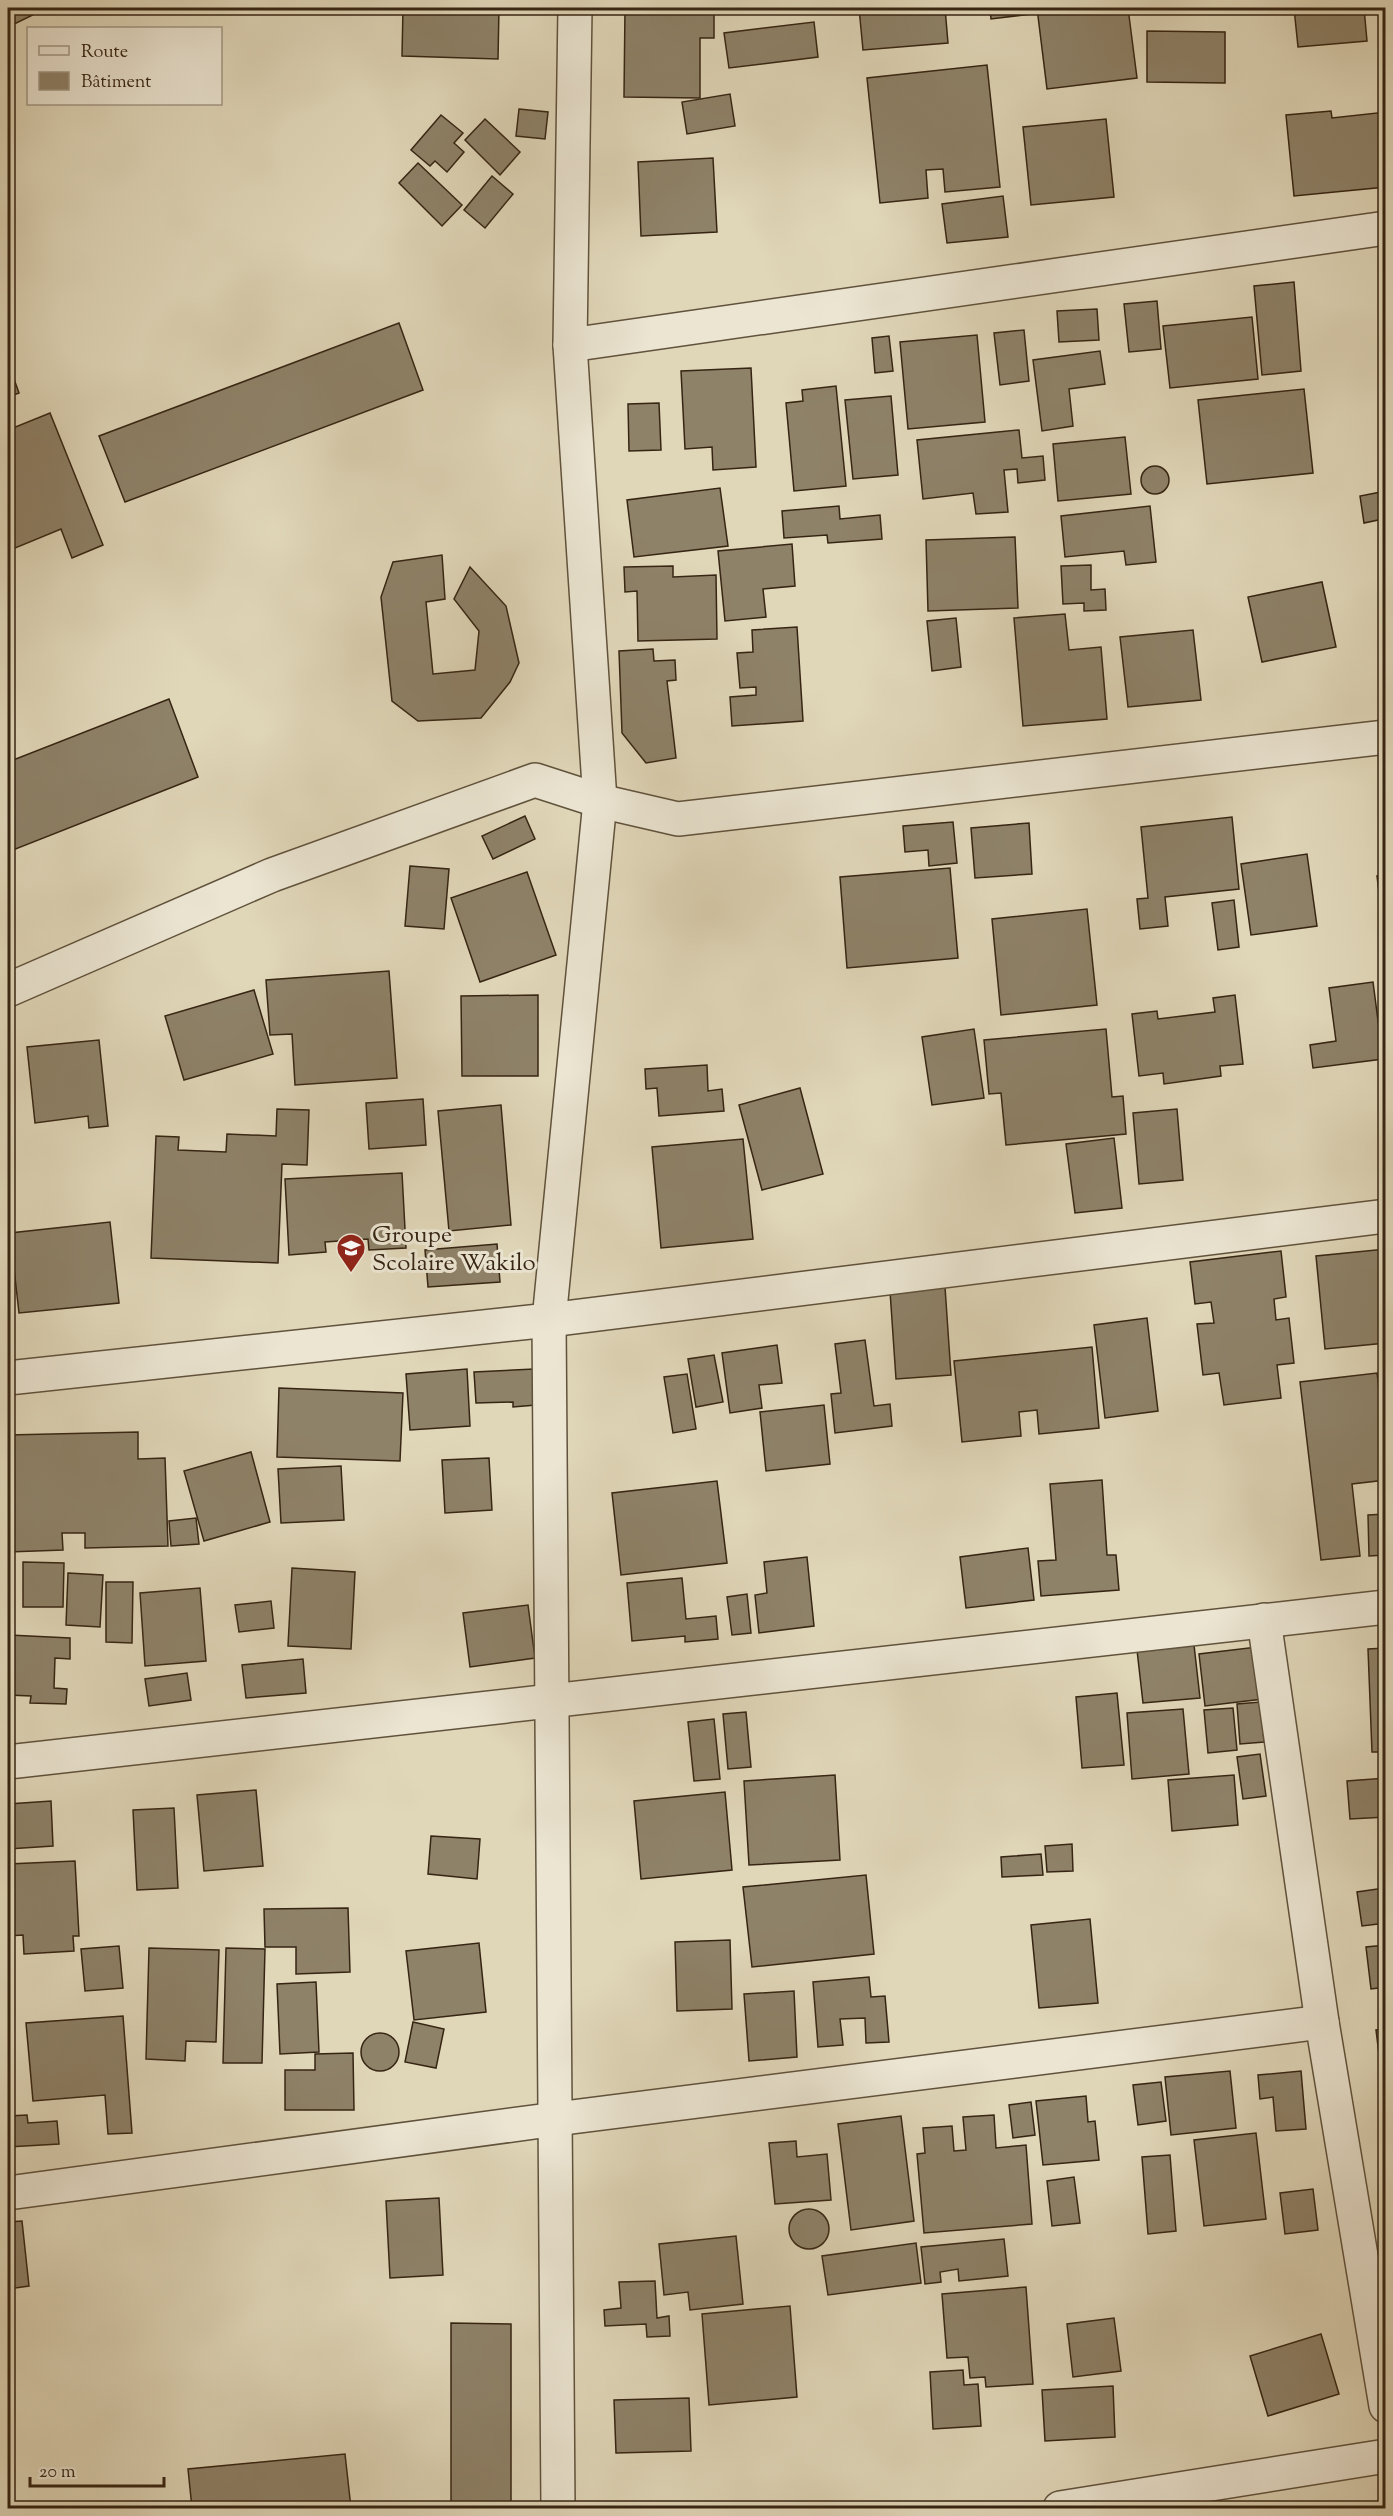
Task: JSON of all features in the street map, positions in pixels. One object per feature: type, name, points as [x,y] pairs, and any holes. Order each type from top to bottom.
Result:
[{"type":"street","points":[[558,2508],[554,1699],[549,1320],[600,801],[570,345],[575,8]]},
{"type":"street","points":[[570,345],[1386,228]]},
{"type":"street","points":[[8,990],[272,875],[535,780],[600,801],[678,819],[1386,737]]},
{"type":"street","points":[[8,1378],[549,1320],[1386,1216]]},
{"type":"street","points":[[8,1762],[1386,1607]]},
{"type":"street","points":[[1264,1620],[1322,2022],[1386,2406]]},
{"type":"street","points":[[8,2193],[556,2119],[1322,2022]]},
{"type":"street","points":[[1060,2508],[1386,2456]]},
{"type":"building","points":[[8,8],[39,8],[41,11],[8,27]]},
{"type":"building","points":[[403,8],[499,8],[498,59],[402,56]]},
{"type":"building","points":[[625,8],[714,8],[714,38],[700,38],[700,98],[624,97]]},
{"type":"building","points":[[859,8],[945,8],[948,43],[863,50]]},
{"type":"building","points":[[990,8],[1031,8],[1031,14],[991,19]]},
{"type":"building","points":[[1037,8],[1128,8],[1137,78],[1047,89]]},
{"type":"building","points":[[1294,8],[1364,8],[1367,41],[1298,47]]},
{"type":"building","points":[[814,22],[818,57],[729,68],[724,33]]},
{"type":"building","points":[[1147,31],[1225,32],[1225,83],[1147,82]]},
{"type":"building","points":[[987,65],[1000,187],[945,192],[943,169],[926,170],[928,198],[880,203],[867,78]]},
{"type":"building","points":[[730,94],[735,126],[687,134],[682,102]]},
{"type":"building","points":[[519,109],[548,112],[545,139],[516,136]]},
{"type":"building","points":[[1331,111],[1332,118],[1386,112],[1386,187],[1294,196],[1286,115]]},
{"type":"building","points":[[441,115],[463,133],[454,143],[464,152],[447,172],[435,161],[430,166],[411,150]]},
{"type":"building","points":[[485,119],[520,152],[500,175],[465,140]]},
{"type":"building","points":[[1106,119],[1114,197],[1031,205],[1023,127]]},
{"type":"building","points":[[713,158],[717,232],[641,236],[638,162]]},
{"type":"building","points":[[418,163],[462,205],[442,226],[399,183]]},
{"type":"building","points":[[492,176],[513,194],[485,228],[464,210]]},
{"type":"building","points":[[1003,196],[1008,237],[947,243],[942,204]]},
{"type":"building","points":[[1294,282],[1301,371],[1262,375],[1254,286]]},
{"type":"building","points":[[1157,301],[1161,349],[1129,352],[1124,304]]},
{"type":"building","points":[[1097,309],[1099,340],[1059,342],[1057,311]]},
{"type":"building","points":[[1252,317],[1258,379],[1170,388],[1163,326]]},
{"type":"building","points":[[399,323],[423,390],[125,502],[99,436]]},
{"type":"building","points":[[1024,330],[1029,381],[1000,385],[994,333]]},
{"type":"building","points":[[977,335],[985,422],[908,429],[900,342]]},
{"type":"building","points":[[889,336],[893,371],[875,373],[872,338]]},
{"type":"building","points":[[1100,351],[1105,384],[1069,389],[1073,426],[1042,431],[1033,360]]},
{"type":"building","points":[[8,362],[19,393],[8,397]]},
{"type":"building","points":[[751,368],[756,467],[713,470],[712,447],[685,449],[681,371]]},
{"type":"building","points":[[836,386],[846,486],[794,491],[786,403],[803,401],[802,390]]},
{"type":"building","points":[[1304,389],[1313,473],[1207,484],[1198,400]]},
{"type":"building","points":[[891,396],[898,475],[853,479],[845,400]]},
{"type":"building","points":[[659,403],[661,450],[629,451],[628,404]]},
{"type":"building","points":[[50,413],[103,545],[72,558],[61,529],[8,551],[8,430]]},
{"type":"building","points":[[1019,430],[1022,458],[1043,456],[1045,480],[1018,483],[1017,469],[1004,470],[1008,512],[976,514],[973,493],[923,499],[917,440]]},
{"type":"building","points":[[1125,437],[1131,494],[1058,501],[1053,444]]},
{"type":"building","points":[[1155,466],[1165,470],[1169,480],[1165,490],[1155,494],[1145,490],[1141,480],[1145,470]]},
{"type":"building","points":[[720,488],[728,546],[634,557],[627,500]]},
{"type":"building","points":[[1386,491],[1386,534],[1383,519],[1364,523],[1360,496]]},
{"type":"building","points":[[839,506],[840,519],[880,515],[882,539],[828,543],[827,535],[784,538],[782,511]]},
{"type":"building","points":[[1150,506],[1156,562],[1126,565],[1124,551],[1065,557],[1061,516]]},
{"type":"building","points":[[1015,537],[1018,608],[928,611],[926,540]]},
{"type":"building","points":[[792,544],[795,586],[763,589],[766,617],[725,621],[718,551]]},
{"type":"building","points":[[442,555],[445,599],[426,602],[433,674],[475,670],[479,631],[454,599],[470,567],[506,606],[519,663],[510,682],[481,718],[418,721],[392,701],[381,597],[393,562]]},
{"type":"building","points":[[1091,565],[1091,590],[1105,589],[1106,610],[1084,611],[1084,603],[1063,604],[1061,566]]},
{"type":"building","points":[[673,566],[673,577],[716,575],[717,639],[638,641],[637,591],[625,592],[624,567]]},
{"type":"building","points":[[1322,582],[1336,647],[1262,662],[1248,597]]},
{"type":"building","points":[[1065,614],[1069,650],[1101,647],[1107,719],[1023,726],[1014,618]]},
{"type":"building","points":[[956,618],[961,667],[932,671],[927,621]]},
{"type":"building","points":[[797,627],[803,721],[732,726],[730,697],[756,695],[756,687],[740,688],[737,653],[753,652],[752,630]]},
{"type":"building","points":[[1193,630],[1201,700],[1128,707],[1120,637]]},
{"type":"building","points":[[653,649],[654,661],[675,660],[676,680],[667,681],[676,758],[646,763],[622,733],[619,651]]},
{"type":"building","points":[[169,699],[198,777],[8,852],[8,762]]},
{"type":"building","points":[[525,816],[535,839],[493,859],[482,836]]},
{"type":"building","points":[[1232,817],[1239,889],[1165,897],[1168,926],[1140,929],[1137,899],[1148,898],[1141,827]]},
{"type":"building","points":[[953,822],[957,863],[929,866],[928,850],[905,852],[903,826]]},
{"type":"building","points":[[1029,823],[1032,874],[975,878],[971,828]]},
{"type":"building","points":[[1307,854],[1317,926],[1251,935],[1241,864]]},
{"type":"building","points":[[410,866],[449,869],[444,929],[405,926]]},
{"type":"building","points":[[950,868],[958,958],[847,968],[840,877]]},
{"type":"building","points":[[527,872],[556,955],[480,982],[451,898]]},
{"type":"building","points":[[1386,875],[1386,949],[1377,876]]},
{"type":"building","points":[[1234,900],[1239,947],[1218,950],[1212,903]]},
{"type":"building","points":[[1087,909],[1097,1005],[1001,1015],[992,919]]},
{"type":"building","points":[[389,971],[397,1078],[295,1085],[292,1034],[270,1035],[266,980]]},
{"type":"building","points":[[1373,982],[1383,1059],[1313,1068],[1310,1045],[1336,1041],[1329,988]]},
{"type":"building","points":[[254,990],[273,1054],[184,1080],[165,1016]]},
{"type":"building","points":[[538,995],[538,1076],[462,1076],[461,996]]},
{"type":"building","points":[[1235,995],[1243,1064],[1220,1066],[1221,1076],[1164,1084],[1163,1073],[1139,1076],[1132,1014],[1157,1011],[1158,1019],[1215,1012],[1213,998]]},
{"type":"building","points":[[974,1029],[984,1098],[932,1105],[922,1037]]},
{"type":"building","points":[[1106,1029],[1112,1097],[1123,1096],[1126,1134],[1006,1145],[1001,1093],[989,1094],[984,1040]]},
{"type":"building","points":[[99,1040],[108,1126],[89,1128],[88,1116],[35,1123],[27,1047]]},
{"type":"building","points":[[707,1065],[708,1091],[722,1089],[724,1111],[659,1116],[657,1088],[646,1089],[645,1069]]},
{"type":"building","points":[[800,1088],[823,1174],[762,1190],[739,1105]]},
{"type":"building","points":[[423,1099],[426,1145],[369,1149],[366,1103]]},
{"type":"building","points":[[501,1105],[511,1225],[449,1231],[438,1111]]},
{"type":"building","points":[[277,1109],[309,1110],[307,1165],[282,1164],[278,1263],[151,1258],[156,1136],[179,1137],[178,1150],[226,1152],[227,1134],[276,1136]]},
{"type":"building","points":[[1177,1109],[1183,1180],[1139,1184],[1133,1113]]},
{"type":"building","points":[[1114,1138],[1122,1208],[1075,1213],[1066,1144]]},
{"type":"building","points":[[743,1139],[753,1239],[661,1248],[652,1147]]},
{"type":"building","points":[[402,1173],[406,1248],[369,1250],[368,1239],[325,1242],[326,1252],[289,1255],[285,1179]]},
{"type":"building","points":[[110,1222],[119,1303],[19,1313],[10,1233]]},
{"type":"building","points":[[497,1244],[500,1282],[428,1287],[425,1250]]},
{"type":"building","points":[[1386,1249],[1386,1343],[1325,1349],[1316,1256]]},
{"type":"building","points":[[1281,1251],[1286,1297],[1274,1299],[1276,1320],[1289,1318],[1294,1363],[1277,1365],[1281,1398],[1224,1405],[1219,1373],[1203,1375],[1197,1324],[1214,1323],[1211,1302],[1195,1304],[1190,1262]]},
{"type":"building","points":[[945,1287],[951,1375],[896,1379],[890,1291]]},
{"type":"building","points":[[1147,1318],[1158,1411],[1105,1418],[1094,1325]]},
{"type":"building","points":[[865,1340],[874,1406],[890,1404],[892,1426],[835,1433],[831,1394],[841,1393],[835,1344]]},
{"type":"building","points":[[777,1345],[782,1383],[759,1385],[762,1408],[730,1413],[722,1353]]},
{"type":"building","points":[[1092,1347],[1099,1428],[1039,1434],[1037,1410],[1019,1412],[1021,1436],[962,1442],[954,1361]]},
{"type":"building","points":[[714,1355],[723,1402],[696,1407],[688,1359]]},
{"type":"building","points":[[467,1369],[470,1426],[410,1430],[406,1374]]},
{"type":"building","points":[[534,1369],[536,1405],[513,1407],[513,1402],[476,1403],[474,1372]]},
{"type":"building","points":[[1377,1373],[1386,1446],[1386,1480],[1352,1484],[1360,1556],[1321,1560],[1300,1382]]},
{"type":"building","points":[[687,1374],[696,1429],[673,1433],[664,1377]]},
{"type":"building","points":[[279,1388],[403,1393],[400,1461],[277,1457]]},
{"type":"building","points":[[824,1405],[830,1464],[766,1471],[760,1412]]},
{"type":"building","points":[[138,1432],[138,1459],[165,1458],[168,1546],[85,1548],[85,1533],[62,1533],[63,1550],[8,1552],[8,1435]]},
{"type":"building","points":[[251,1452],[270,1522],[204,1541],[184,1471]]},
{"type":"building","points":[[489,1458],[492,1510],[445,1513],[442,1460]]},
{"type":"building","points":[[341,1466],[344,1520],[281,1523],[278,1469]]},
{"type":"building","points":[[1102,1480],[1107,1555],[1116,1555],[1119,1590],[1041,1596],[1038,1561],[1056,1560],[1050,1484]]},
{"type":"building","points":[[717,1481],[727,1563],[621,1575],[612,1493]]},
{"type":"building","points":[[1386,1514],[1386,1555],[1369,1556],[1368,1515]]},
{"type":"building","points":[[196,1518],[199,1544],[171,1546],[169,1521]]},
{"type":"building","points":[[1028,1548],[1034,1600],[966,1608],[960,1557]]},
{"type":"building","points":[[807,1557],[814,1626],[759,1633],[755,1595],[767,1593],[764,1562]]},
{"type":"building","points":[[23,1562],[64,1563],[63,1607],[23,1607]]},
{"type":"building","points":[[292,1568],[355,1572],[351,1649],[288,1646]]},
{"type":"building","points":[[68,1573],[103,1575],[100,1627],[66,1625]]},
{"type":"building","points":[[682,1578],[686,1619],[716,1616],[718,1639],[685,1642],[685,1636],[632,1641],[627,1583]]},
{"type":"building","points":[[106,1582],[133,1582],[132,1643],[106,1642]]},
{"type":"building","points":[[200,1588],[206,1661],[145,1666],[140,1593]]},
{"type":"building","points":[[747,1594],[751,1633],[732,1635],[727,1597]]},
{"type":"building","points":[[271,1601],[274,1628],[239,1632],[235,1605]]},
{"type":"building","points":[[528,1605],[535,1658],[470,1667],[463,1613]]},
{"type":"building","points":[[9,1635],[70,1638],[70,1659],[55,1658],[54,1688],[67,1689],[66,1704],[30,1703],[31,1696],[8,1695]]},
{"type":"building","points":[[1194,1645],[1200,1698],[1143,1703],[1137,1650]]},
{"type":"building","points":[[1257,1647],[1263,1699],[1205,1706],[1199,1654]]},
{"type":"building","points":[[1386,1648],[1386,1752],[1372,1752],[1368,1649]]},
{"type":"building","points":[[303,1659],[306,1693],[246,1698],[242,1665]]},
{"type":"building","points":[[187,1673],[191,1700],[149,1706],[145,1679]]},
{"type":"building","points":[[1117,1693],[1124,1765],[1082,1768],[1076,1697]]},
{"type":"building","points":[[1261,1702],[1264,1742],[1240,1744],[1237,1704]]},
{"type":"building","points":[[1233,1708],[1237,1750],[1208,1753],[1204,1710]]},
{"type":"building","points":[[1183,1709],[1189,1774],[1132,1779],[1127,1713]]},
{"type":"building","points":[[746,1712],[751,1767],[728,1769],[723,1714]]},
{"type":"building","points":[[714,1719],[720,1779],[694,1781],[688,1722]]},
{"type":"building","points":[[1260,1754],[1266,1796],[1243,1799],[1237,1757]]},
{"type":"building","points":[[835,1775],[840,1860],[749,1865],[744,1781]]},
{"type":"building","points":[[1234,1775],[1238,1825],[1172,1831],[1168,1780]]},
{"type":"building","points":[[1386,1778],[1386,1817],[1350,1819],[1347,1781]]},
{"type":"building","points":[[256,1790],[263,1866],[204,1871],[197,1795]]},
{"type":"building","points":[[725,1792],[732,1870],[641,1879],[634,1801]]},
{"type":"building","points":[[51,1801],[53,1846],[8,1849],[8,1804]]},
{"type":"building","points":[[174,1808],[178,1888],[137,1890],[133,1810]]},
{"type":"building","points":[[431,1836],[480,1839],[477,1879],[428,1874]]},
{"type":"building","points":[[1072,1844],[1073,1871],[1047,1872],[1045,1846]]},
{"type":"building","points":[[1041,1854],[1043,1875],[1002,1877],[1001,1857]]},
{"type":"building","points":[[75,1861],[79,1936],[73,1936],[74,1951],[24,1954],[23,1935],[8,1936],[8,1864]]},
{"type":"building","points":[[866,1875],[874,1954],[752,1967],[743,1887]]},
{"type":"building","points":[[1384,1888],[1386,1923],[1362,1926],[1357,1892]]},
{"type":"building","points":[[348,1908],[350,1972],[296,1974],[296,1947],[265,1947],[264,1909]]},
{"type":"building","points":[[1090,1919],[1098,2003],[1039,2008],[1031,1925]]},
{"type":"building","points":[[730,1940],[732,2009],[677,2011],[675,1942]]},
{"type":"building","points":[[479,1943],[486,2012],[414,2020],[406,1951]]},
{"type":"building","points":[[1386,1945],[1386,1987],[1371,1989],[1366,1947]]},
{"type":"building","points":[[119,1946],[123,1988],[85,1991],[81,1949]]},
{"type":"building","points":[[149,1948],[219,1950],[216,2042],[186,2041],[185,2061],[146,2059]]},
{"type":"building","points":[[226,1948],[265,1949],[262,2063],[223,2063]]},
{"type":"building","points":[[869,1977],[871,1997],[885,1996],[889,2042],[866,2043],[865,2018],[840,2019],[843,2045],[818,2047],[813,1982]]},
{"type":"building","points":[[316,1982],[319,2052],[280,2054],[277,1984]]},
{"type":"building","points":[[794,1991],[797,2057],[749,2061],[744,1994]]},
{"type":"building","points":[[123,2016],[132,2133],[108,2134],[105,2095],[33,2101],[26,2023]]},
{"type":"building","points":[[413,2022],[444,2029],[436,2068],[405,2062]]},
{"type":"building","points":[[1386,2029],[1386,2079],[1382,2079],[1376,2030]]},
{"type":"building","points":[[380,2033],[394,2038],[399,2052],[394,2066],[380,2071],[366,2066],[361,2052],[366,2038]]},
{"type":"building","points":[[353,2053],[354,2110],[285,2110],[285,2070],[315,2070],[315,2054]]},
{"type":"building","points":[[1230,2071],[1236,2128],[1171,2135],[1165,2077]]},
{"type":"building","points":[[1301,2071],[1306,2129],[1276,2131],[1273,2097],[1260,2099],[1258,2075]]},
{"type":"building","points":[[1161,2082],[1166,2121],[1138,2125],[1133,2085]]},
{"type":"building","points":[[1086,2096],[1088,2122],[1095,2121],[1099,2160],[1043,2165],[1036,2101]]},
{"type":"building","points":[[1031,2102],[1035,2135],[1013,2138],[1009,2105]]},
{"type":"building","points":[[27,2115],[28,2123],[57,2121],[59,2144],[8,2147],[8,2116]]},
{"type":"building","points":[[994,2115],[996,2148],[1026,2145],[1032,2224],[924,2233],[917,2154],[925,2153],[923,2128],[952,2126],[954,2151],[966,2150],[963,2117]]},
{"type":"building","points":[[901,2116],[914,2221],[851,2230],[838,2124]]},
{"type":"building","points":[[1256,2133],[1266,2219],[1204,2226],[1194,2140]]},
{"type":"building","points":[[796,2141],[797,2157],[827,2154],[831,2200],[775,2204],[769,2143]]},
{"type":"building","points":[[1170,2155],[1176,2231],[1148,2234],[1142,2157]]},
{"type":"building","points":[[1074,2177],[1080,2223],[1052,2226],[1047,2181]]},
{"type":"building","points":[[1313,2189],[1318,2230],[1285,2234],[1280,2193]]},
{"type":"building","points":[[439,2198],[443,2275],[390,2278],[386,2201]]},
{"type":"building","points":[[809,2209],[823,2215],[829,2229],[823,2243],[809,2249],[795,2243],[789,2229],[795,2215]]},
{"type":"building","points":[[22,2221],[29,2286],[8,2289],[8,2222]]},
{"type":"building","points":[[736,2236],[743,2304],[690,2310],[688,2292],[664,2295],[659,2244]]},
{"type":"building","points":[[1004,2239],[1008,2276],[959,2281],[958,2269],[940,2272],[941,2282],[925,2284],[921,2247]]},
{"type":"building","points":[[916,2243],[921,2283],[828,2295],[822,2256]]},
{"type":"building","points":[[655,2281],[657,2318],[669,2316],[670,2336],[647,2337],[646,2324],[605,2326],[604,2310],[621,2308],[619,2282]]},
{"type":"building","points":[[1026,2287],[1033,2384],[986,2387],[985,2377],[970,2378],[968,2357],[947,2358],[942,2294]]},
{"type":"building","points":[[790,2306],[797,2397],[709,2405],[702,2314]]},
{"type":"building","points":[[1114,2318],[1121,2371],[1073,2377],[1067,2324]]},
{"type":"building","points":[[451,2323],[511,2324],[511,2507],[451,2507]]},
{"type":"building","points":[[1321,2334],[1339,2394],[1268,2416],[1250,2356]]},
{"type":"building","points":[[963,2370],[964,2385],[978,2384],[981,2426],[933,2429],[930,2372]]},
{"type":"building","points":[[1113,2386],[1115,2437],[1045,2441],[1042,2390]]},
{"type":"building","points":[[689,2398],[691,2451],[616,2453],[614,2400]]},
{"type":"building","points":[[345,2454],[351,2508],[192,2508],[188,2469]]},
{"type":"building","points":[[53,2504],[53,2508],[8,2508],[8,2506]]},
{"type":"place","name":"Groupe Scolaire Wakilo","points":[[351,1274]]}]
